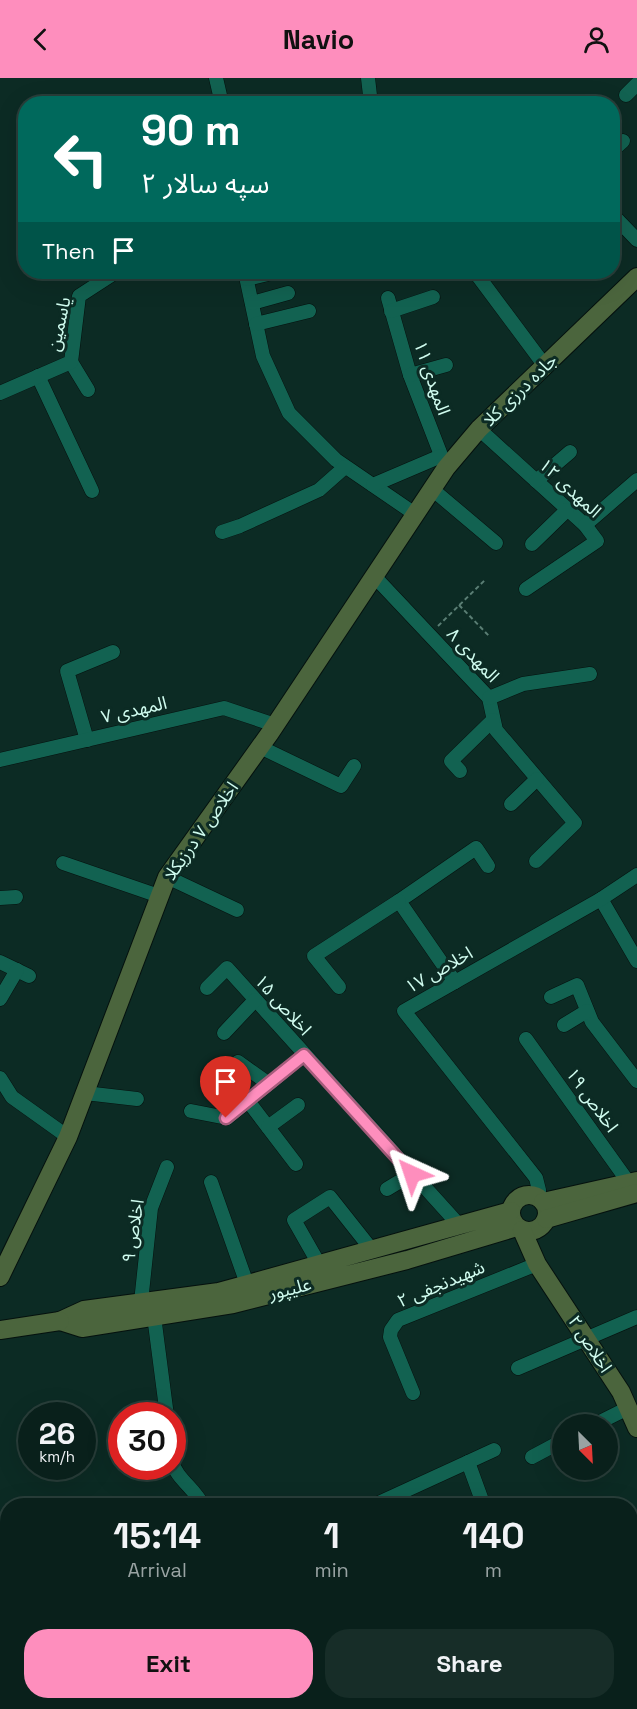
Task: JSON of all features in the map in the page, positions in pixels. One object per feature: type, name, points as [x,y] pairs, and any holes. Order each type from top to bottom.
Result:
[{"type":"street","points":[[216,78],[220,96]]},
{"type":"street","points":[[369,78],[370,96]]},
{"type":"street","points":[[626,95],[637,84]]},
{"type":"street","points":[[620,144],[623,141]]},
{"type":"street","points":[[620,222],[637,240]]},
{"type":"street","name":"جاده درزی کلا","points":[[415,514],[432,489],[444,462],[637,277]]},
{"type":"street","name":"یاسمین","points":[[0,393],[70,362],[79,296],[105,279]]},
{"type":"street","points":[[247,279],[263,356],[289,413],[336,460],[415,514]]},
{"type":"street","points":[[480,279],[545,366]]},
{"type":"street","points":[[252,303],[288,293]]},
{"type":"street","name":"المهدی ۱۱","points":[[433,297],[390,304],[410,375],[444,462]]},
{"type":"street","points":[[256,324],[309,311]]},
{"type":"street","points":[[70,362],[88,390]]},
{"type":"street","points":[[410,375],[446,365]]},
{"type":"street","points":[[38,376],[92,491]]},
{"type":"street","name":"المهدی ۱۲","points":[[479,429],[585,525],[597,541],[526,589]]},
{"type":"street","points":[[537,481],[570,452]]},
{"type":"street","points":[[373,485],[444,462]]},
{"type":"street","points":[[222,532],[319,490],[345,467]]},
{"type":"street","points":[[585,525],[637,480]]},
{"type":"street","points":[[432,489],[496,543]]},
{"type":"street","points":[[532,544],[567,510]]},
{"type":"street","name":"اخلاص ۷ درزیکلا","points":[[0,1277],[5,1254],[68,1137],[167,876],[276,725],[415,514]]},
{"type":"street","name":"المهدی ۸","points":[[374,576],[489,698],[495,730],[575,823],[536,861]]},
{"type":"street","points":[[87,740],[67,671],[113,652]]},
{"type":"street","points":[[489,698],[523,684],[590,674]]},
{"type":"street","name":"المهدی ۷","points":[[0,760],[224,708],[276,725]]},
{"type":"street","points":[[460,771],[451,761],[493,720]]},
{"type":"street","points":[[260,747],[341,786],[354,766]]},
{"type":"street","points":[[511,804],[537,780]]},
{"type":"street","points":[[339,987],[314,956],[476,848],[488,866]]},
{"type":"street","points":[[63,863],[159,896]]},
{"type":"street","name":"اخلاص ۱۷","points":[[530,1217],[539,1190],[536,1178],[404,1011],[601,899],[637,875]]},
{"type":"street","points":[[167,876],[237,910]]},
{"type":"street","points":[[0,898],[16,897]]},
{"type":"street","points":[[601,899],[637,961]]},
{"type":"street","points":[[399,901],[454,982]]},
{"type":"street","points":[[0,962],[23,973],[0,999]]},
{"type":"street","name":"اخلاص ۱۵","points":[[207,988],[227,968],[459,1225]]},
{"type":"street","points":[[550,997],[577,984],[591,1022],[635,1076]]},
{"type":"street","points":[[224,1033],[255,1000]]},
{"type":"street","points":[[564,1024],[587,1011]]},
{"type":"street","name":"اخلاص ۱۹","points":[[526,1039],[634,1185]]},
{"type":"street","points":[[191,1112],[226,1118],[304,1055]]},
{"type":"street","points":[[238,1062],[269,1084]]},
{"type":"street","points":[[0,1078],[12,1097],[68,1137]]},
{"type":"street","points":[[85,1093],[137,1099]]},
{"type":"street","points":[[248,1101],[296,1164]]},
{"type":"street","points":[[268,1127],[298,1104]]},
{"type":"street","name":"اخلاص ۹","points":[[141,1302],[151,1208],[167,1167]]},
{"type":"street","points":[[387,1189],[412,1174]]},
{"type":"street","points":[[211,1182],[247,1284]]},
{"type":"street","name":"علیپور","points":[[60,1321],[82,1328],[233,1304],[407,1260],[530,1217],[634,1185]]},
{"type":"street","points":[[319,1264],[294,1220],[330,1197],[372,1250]]},
{"type":"street","name":"علیپور","points":[[0,1330],[60,1321],[84,1310],[219,1292],[459,1225],[530,1217]]},
{"type":"street","name":"اخلاص ۲","points":[[530,1217],[537,1264],[621,1392],[634,1417]]},
{"type":"street","name":"شهیدنجفی ۲","points":[[412,1393],[390,1337],[391,1330],[398,1320],[537,1264]]},
{"type":"street","points":[[154,1316],[165,1402]]},
{"type":"street","points":[[518,1368],[637,1317]]},
{"type":"street","points":[[618,1420],[634,1417]]},
{"type":"street","points":[[532,1457],[552,1446]]},
{"type":"street","points":[[389,1498],[494,1450]]},
{"type":"street","points":[[468,1462],[481,1498]]},
{"type":"street","points":[[184,1480],[200,1498]]},
{"type":"path","points":[[429,634],[486,579]]},
{"type":"path","points":[[459,605],[489,637]]},
{"type":"route","points":[[226,1118],[304,1055],[412,1174]]}]
